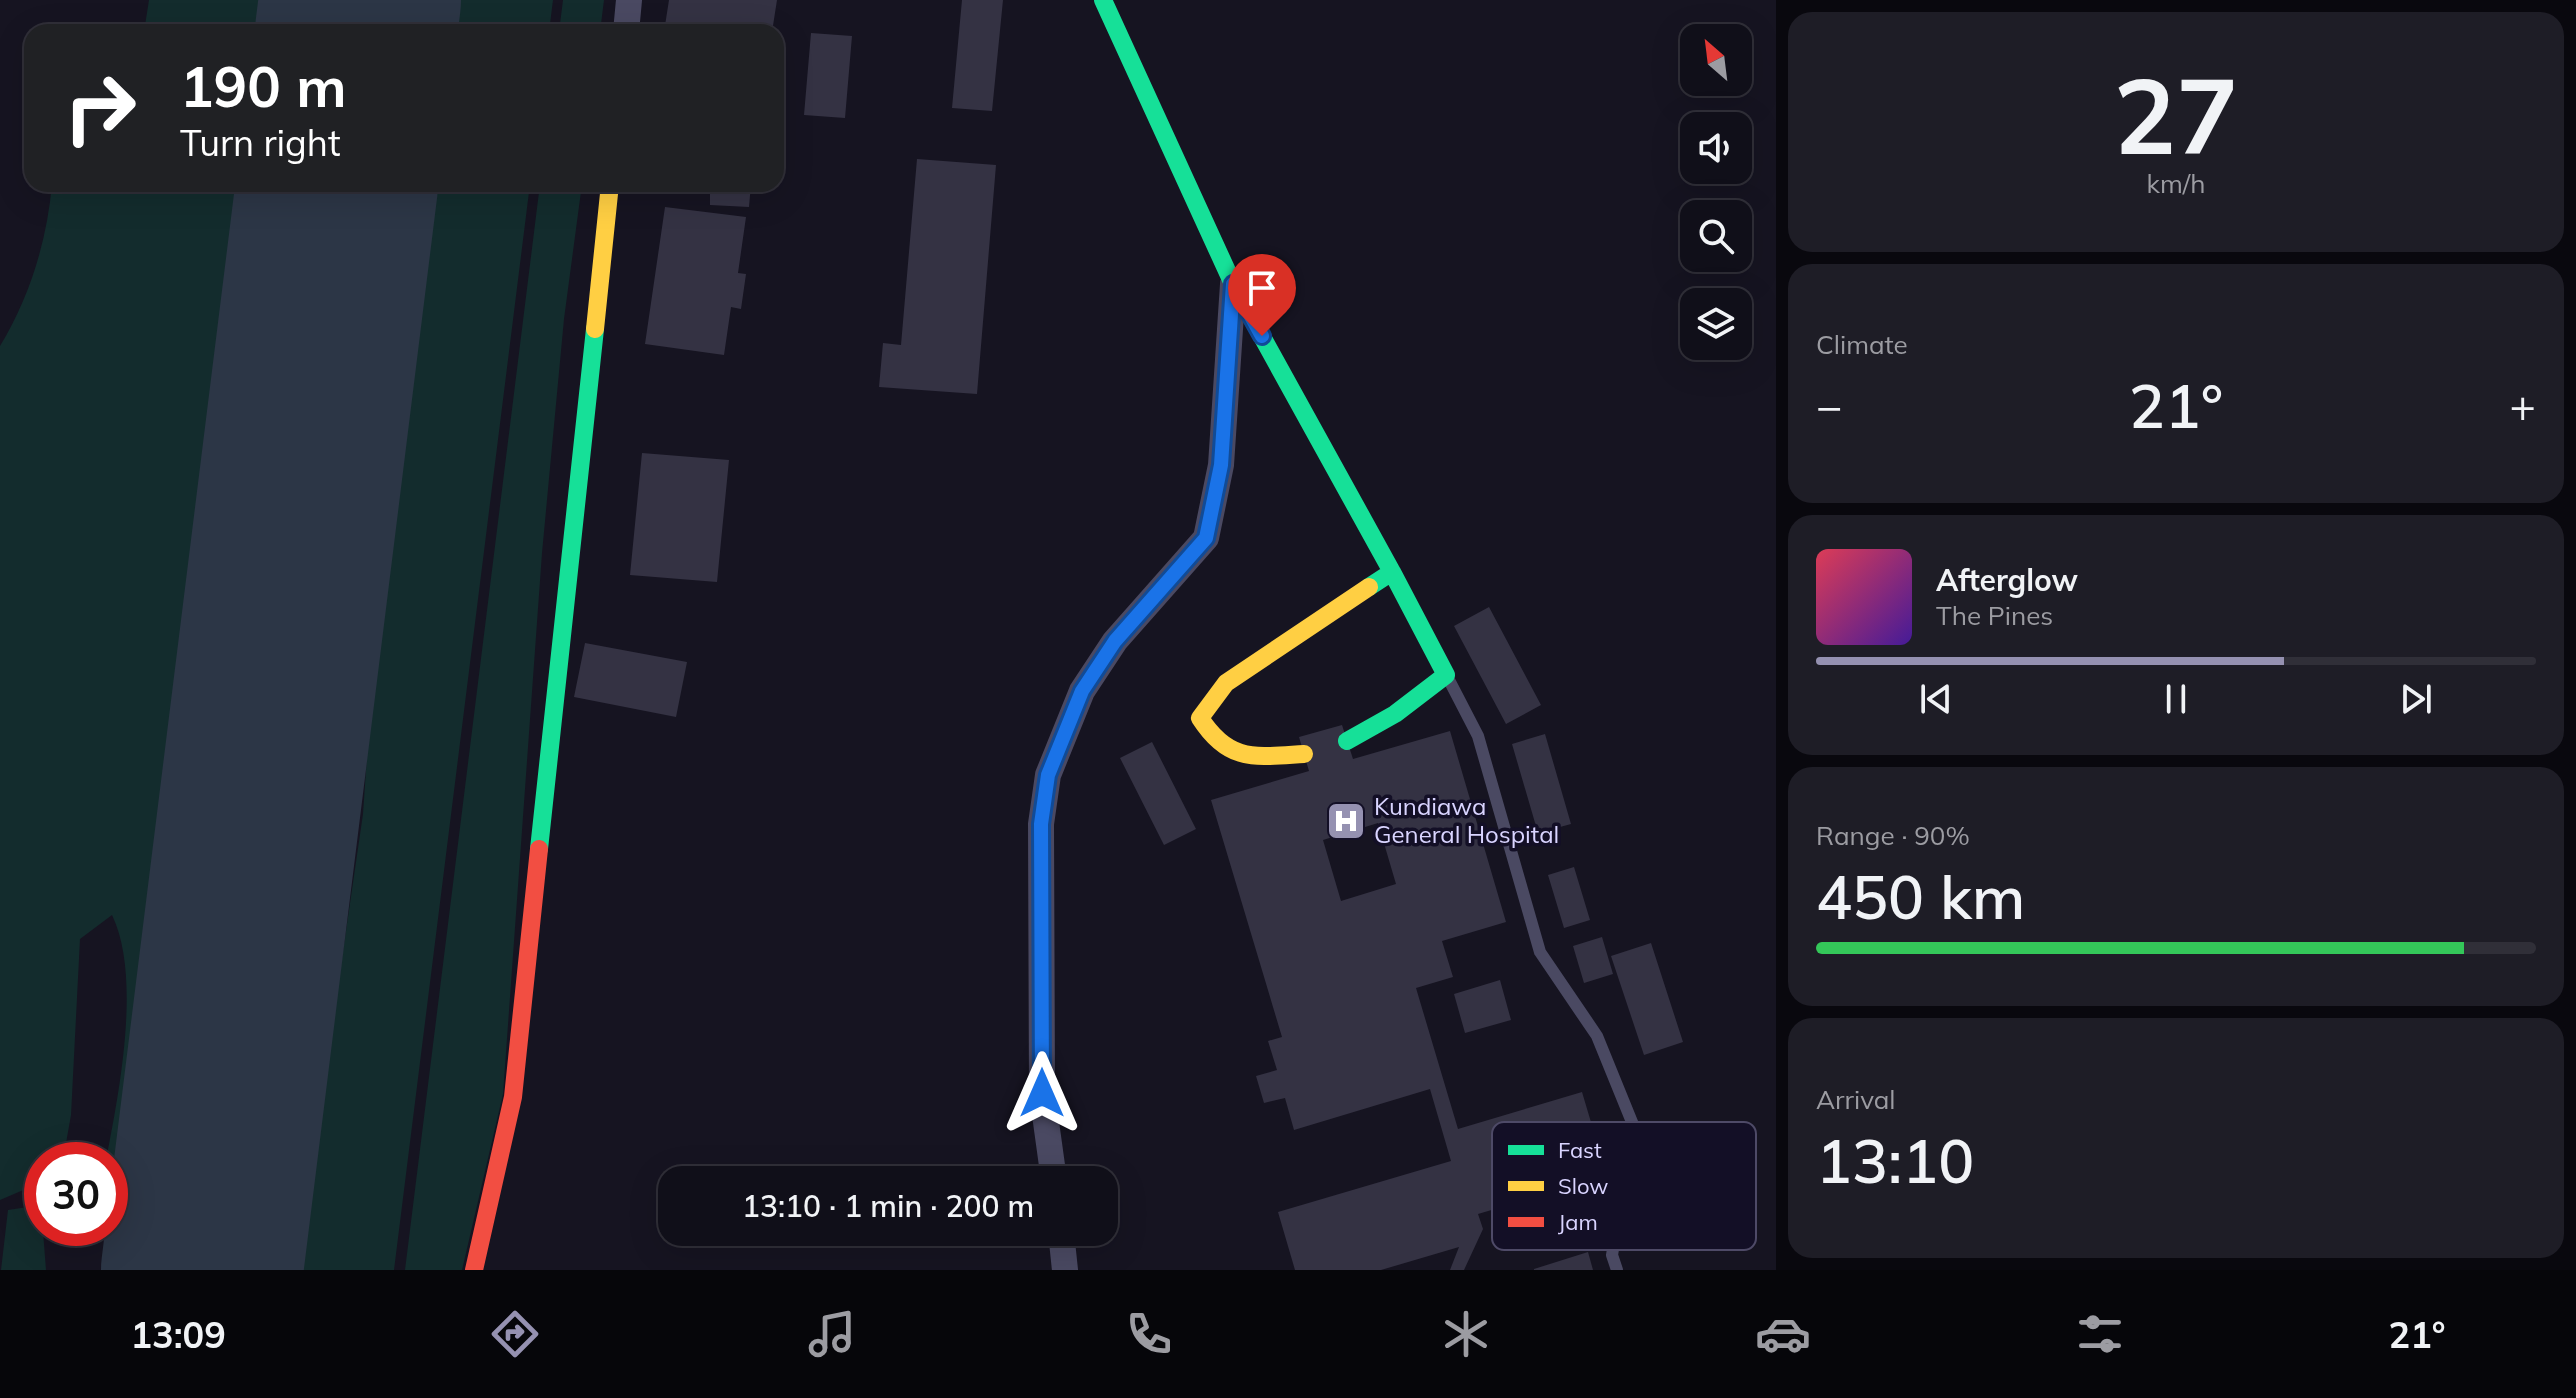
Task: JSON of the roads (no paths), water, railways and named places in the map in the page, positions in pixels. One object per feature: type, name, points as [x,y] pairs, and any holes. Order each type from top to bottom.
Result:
[{"type":"street","points":[[627,24],[629,0]]},
{"type":"street","points":[[1103,0],[1233,284],[1446,675],[1395,714],[1347,741]]},
{"type":"street","points":[[474,1270],[513,1097],[609,192]]},
{"type":"street","points":[[1052,1166],[1042,1093],[1041,824],[1048,775],[1082,691],[1115,641],[1206,538],[1221,465],[1233,284]]},
{"type":"street","points":[[1304,754],[1242,756],[1213,743],[1200,718],[1226,683],[1392,572]]},
{"type":"street","points":[[1062,1246],[1065,1270]]},
{"type":"lane","points":[[1446,675],[1478,736],[1540,952],[1597,1036],[1632,1122]]},
{"type":"lane","points":[[1613,1250],[1617,1270]]},
{"type":"place","name":"Kundiawa General Hospital","points":[[1346,821]]}]
